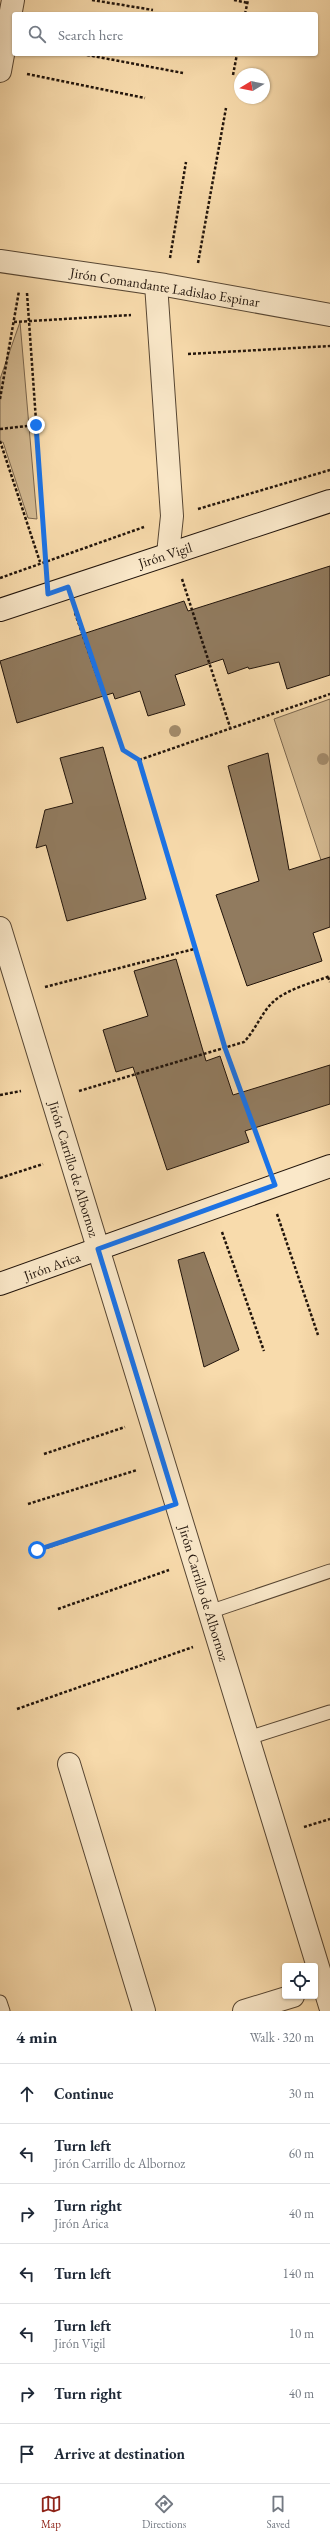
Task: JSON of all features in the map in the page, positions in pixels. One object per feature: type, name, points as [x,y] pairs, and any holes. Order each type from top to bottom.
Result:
[{"type":"street","points":[[0,70],[13,0]]},
{"type":"street","name":"Jirón Comandante Ladislao Espinar","points":[[0,261],[161,285],[330,315]]},
{"type":"street","points":[[161,285],[159,314],[172,516],[171,554]]},
{"type":"street","name":"Jirón Vigil","points":[[0,610],[330,500]]},
{"type":"street","name":"Jirón Carrillo de Albornoz","points":[[0,928],[325,1992]]},
{"type":"street","name":"Jirón Arica","points":[[0,1284],[330,1166]]},
{"type":"street","points":[[69,1764],[144,2011]]},
{"type":"street","points":[[244,2011],[283,1999]]},
{"type":"lane","points":[[210,1612],[330,1571]]},
{"type":"lane","points":[[248,1738],[330,1712]]},
{"type":"lane","points":[[0,2002],[3,2011]]},
{"type":"path","points":[[92,0],[153,10]]},
{"type":"path","points":[[234,0],[248,1],[245,12]]},
{"type":"path","points":[[93,56],[182,73]]},
{"type":"path","points":[[233,75],[237,56]]},
{"type":"path","points":[[0,70],[145,98]]},
{"type":"path","points":[[193,291],[226,108]]},
{"type":"path","points":[[161,285],[186,162]]},
{"type":"path","points":[[25,265],[48,594]]},
{"type":"path","points":[[0,399],[20,288]]},
{"type":"path","points":[[14,322],[159,314]]},
{"type":"path","points":[[162,355],[330,346]]},
{"type":"path","points":[[0,429],[36,425]]},
{"type":"path","points":[[0,441],[1,449],[40,562]]},
{"type":"path","points":[[171,554],[230,727]]},
{"type":"path","points":[[68,587],[123,750],[139,760],[194,949],[225,1048],[272,1187],[318,1335]]},
{"type":"path","points":[[139,760],[230,727],[330,694]]},
{"type":"path","points":[[42,988],[194,949]]},
{"type":"path","points":[[72,1092],[244,1042],[256,1029],[265,1011],[274,1000],[329,977],[330,982]]},
{"type":"path","points":[[0,1178],[70,1155]]},
{"type":"path","points":[[214,1208],[264,1351]]},
{"type":"path","points":[[44,1454],[150,1419]]},
{"type":"path","points":[[28,1504],[164,1462]]},
{"type":"path","points":[[37,1550],[176,1504]]},
{"type":"path","points":[[58,1609],[194,1561]]},
{"type":"path","points":[[17,1709],[218,1638]]},
{"type":"shaded area","points":[[20,322],[37,519],[28,518],[3,442],[0,443],[0,379]]},
{"type":"shaded area","points":[[330,699],[330,887],[274,719]]},
{"type":"building","points":[[330,566],[330,675],[287,689],[279,662],[249,669],[248,667],[228,674],[223,659],[175,675],[185,705],[148,716],[140,691],[115,699],[113,693],[17,723],[0,661],[184,601],[188,611]]},
{"type":"building","points":[[103,747],[146,899],[67,921],[46,845],[36,848],[45,810],[73,803],[60,758]]},
{"type":"building","points":[[268,753],[289,870],[330,857],[330,927],[313,933],[322,961],[247,986],[216,895],[259,881],[228,766]]},
{"type":"building","points":[[176,959],[206,1061],[220,1056],[233,1095],[330,1065],[330,1104],[245,1131],[249,1142],[167,1170],[133,1067],[116,1072],[103,1030],[148,1016],[134,971]]},
{"type":"building","points":[[204,1252],[239,1350],[204,1367],[178,1260]]},
{"type":"route","points":[[36,425],[48,594],[68,587],[123,750],[139,760],[194,949],[225,1048],[275,1185],[98,1249],[176,1504],[37,1550]]}]
